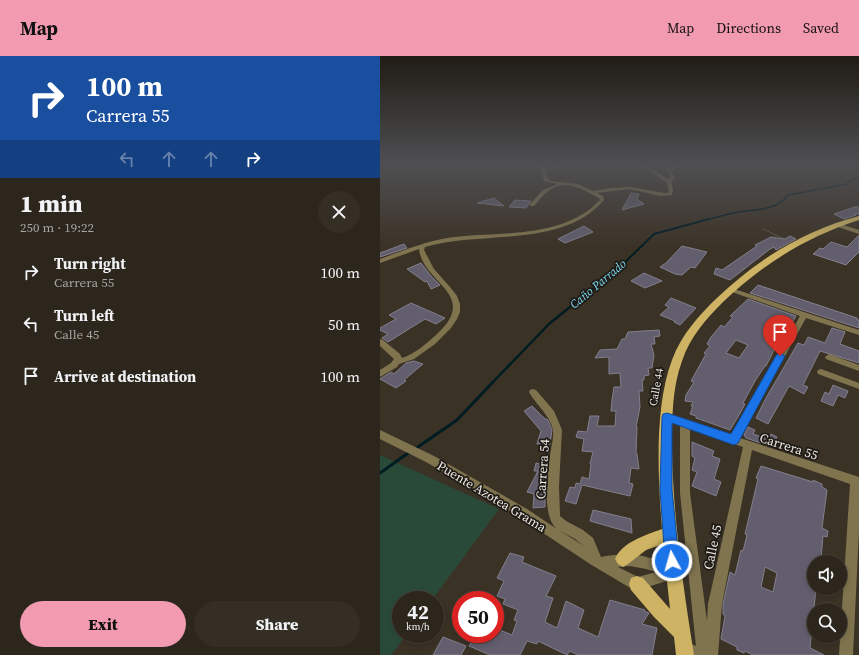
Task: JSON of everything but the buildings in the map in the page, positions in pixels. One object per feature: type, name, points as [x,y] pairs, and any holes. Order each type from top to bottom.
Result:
[{"type":"main road","name":"Calle 44","points":[[685,652],[673,574],[665,460],[671,379],[683,346],[696,326],[731,290],[762,264],[796,244],[838,225],[859,218]]},
{"type":"main road","points":[[623,559],[641,545],[669,534]]},
{"type":"main road","points":[[637,584],[660,611],[681,632]]},
{"type":"street","points":[[532,205],[544,193]]},
{"type":"street","points":[[380,261],[423,246],[446,240],[532,232],[561,226],[577,220],[597,206],[602,200],[601,197],[592,193]]},
{"type":"street","points":[[838,225],[859,232]]},
{"type":"street","points":[[380,374],[398,361],[408,359],[436,338],[450,324],[456,310],[456,301],[453,292],[439,278],[424,258],[421,250],[423,246]]},
{"type":"street","points":[[731,290],[859,333]]},
{"type":"street","points":[[734,440],[804,315]]},
{"type":"street","points":[[380,342],[397,356],[398,361]]},
{"type":"street","points":[[829,357],[859,368]]},
{"type":"street","points":[[822,372],[859,386]]},
{"type":"street","name":"Carrera 54","points":[[533,392],[555,421],[559,436],[556,451],[553,504],[554,517],[557,522],[579,534],[586,540],[592,548],[598,562]]},
{"type":"street","name":"Carrera 55","points":[[667,417],[748,446],[858,482]]},
{"type":"street","points":[[685,424],[685,493],[704,655]]},
{"type":"street","name":"Puente Azotea Grama","points":[[380,434],[430,459],[477,486],[523,513],[575,549],[637,584]]},
{"type":"street","name":"Calle 45","points":[[711,655],[715,604],[748,446]]},
{"type":"street","points":[[846,655],[858,482]]},
{"type":"street","points":[[598,562],[623,559],[643,561],[659,566],[673,574]]},
{"type":"street","points":[[637,584],[673,574]]},
{"type":"street","points":[[685,652],[698,655]]},
{"type":"path","points":[[763,229],[796,244]]},
{"type":"green space","points":[[380,455],[499,509],[439,591],[392,591],[392,643],[400,643],[391,655],[380,655]]},
{"type":"waterway","name":"Caño Parrado","points":[[709,219],[733,213],[770,207],[777,204],[788,195],[799,193]]},
{"type":"waterway","name":"Caño Parrado","points":[[590,291],[618,269],[654,234],[709,219]]},
{"type":"waterway","name":"Caño Parrado","points":[[705,220],[709,219]]},
{"type":"waterway","name":"Caño Parrado","points":[[492,383],[549,324],[591,290]]},
{"type":"waterway","name":"Caño Parrado","points":[[415,449],[457,420],[493,382]]},
{"type":"waterway","name":"Caño Parrado","points":[[380,473],[411,451]]},
{"type":"route","points":[[672,561],[666,489],[665,460],[667,417],[734,440],[780,356]]}]
